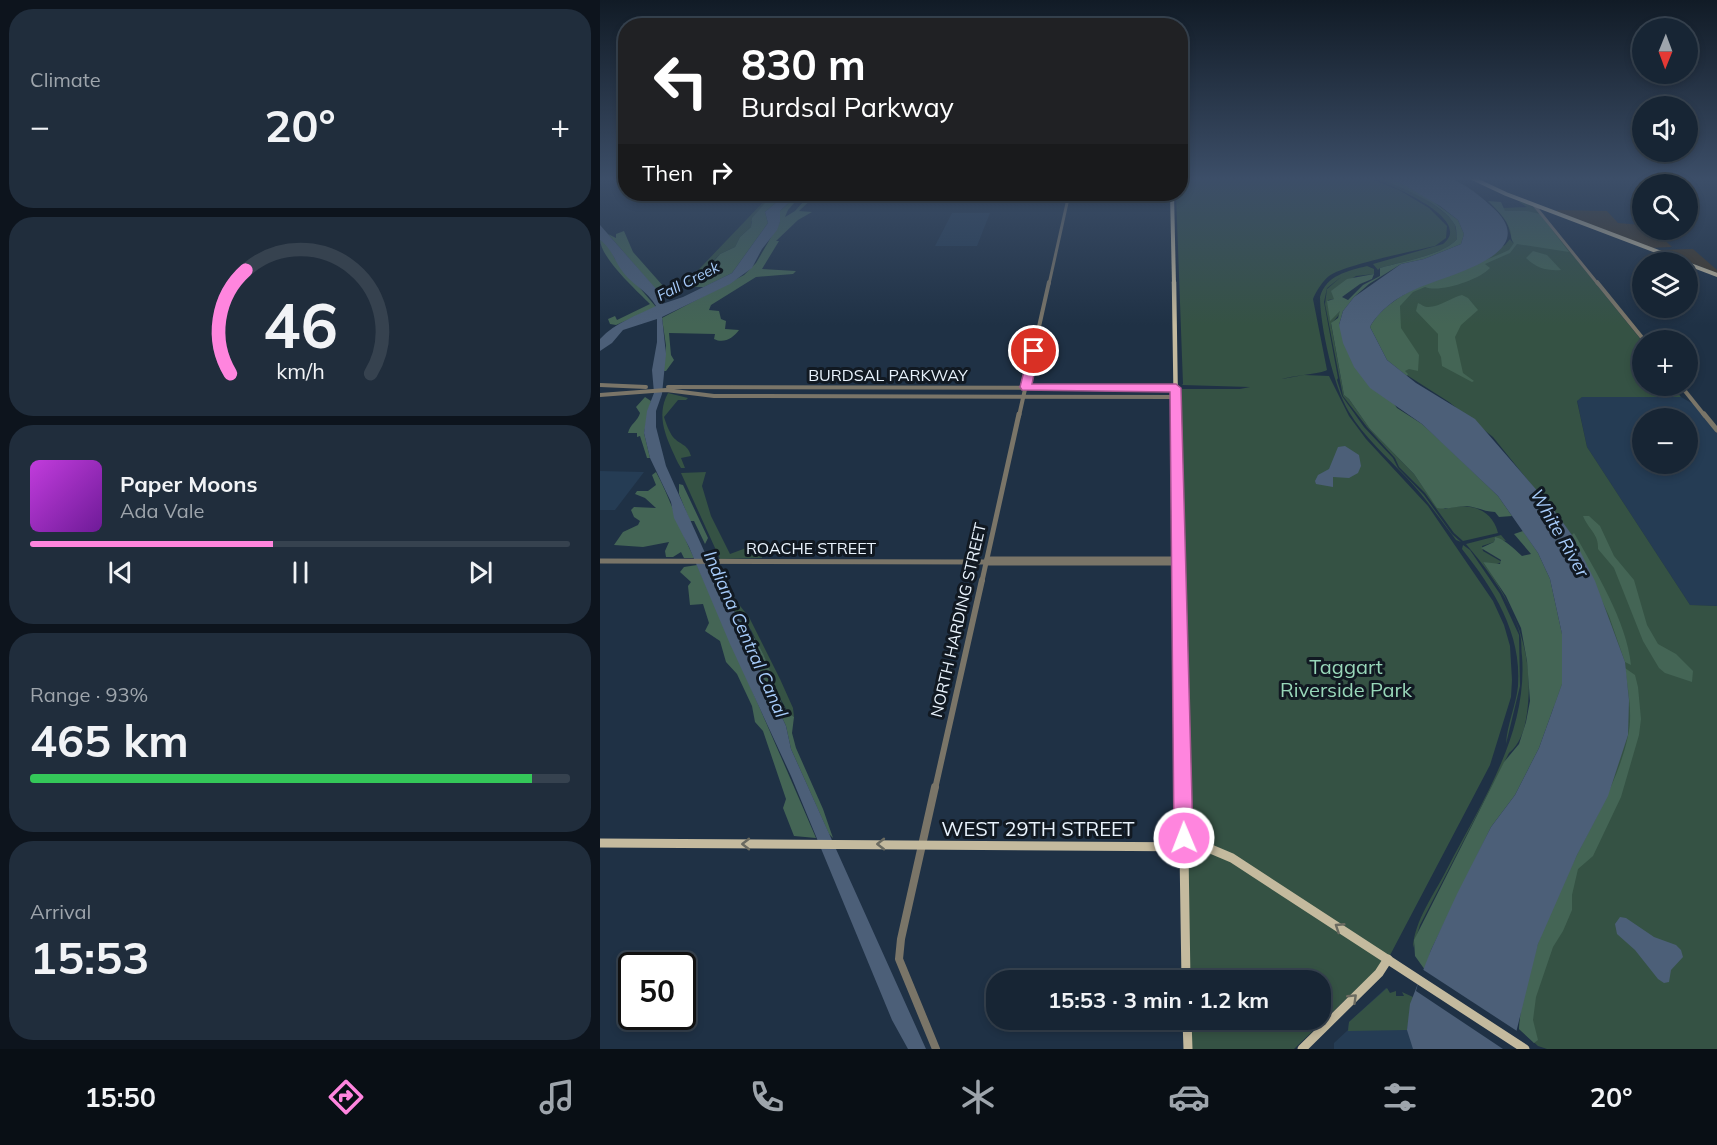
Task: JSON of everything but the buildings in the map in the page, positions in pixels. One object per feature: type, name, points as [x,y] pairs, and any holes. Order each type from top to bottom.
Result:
[{"type":"main road","points":[[1173,227],[1186,970]]},
{"type":"main road","points":[[1592,227],[1657,252]]},
{"type":"main road","points":[[1698,268],[1717,275]]},
{"type":"main road","name":"WEST 29TH STREET","points":[[600,843],[1184,846],[1215,850],[1232,858],[1525,1049]]},
{"type":"main road","points":[[1302,1049],[1379,973],[1388,959]]},
{"type":"main road","points":[[1187,1030],[1188,1049]]},
{"type":"street","name":"NORTH HARDING STREET","points":[[936,1049],[899,959],[901,939],[1062,227]]},
{"type":"street","points":[[1552,227],[1636,330]]},
{"type":"street","name":"BURDSAL PARKWAY","points":[[600,385],[648,389],[1176,388]]},
{"type":"street","name":"BURDSAL PARKWAY","points":[[665,388],[710,396],[1176,398]]},
{"type":"street","points":[[600,395],[648,389]]},
{"type":"street","points":[[1689,396],[1717,430]]},
{"type":"street","name":"ROACHE STREET","points":[[600,561],[1179,561]]},
{"type":"shaded area","points":[[945,227],[985,227],[977,246],[935,246]]},
{"type":"shaded area","points":[[1596,227],[1632,227],[1632,240],[1665,240],[1672,247],[1650,248]]},
{"type":"shaded area","points":[[1693,249],[1696,252],[1663,252],[1658,250]]},
{"type":"shaded area","points":[[1698,253],[1717,270],[1717,273],[1698,266]]},
{"type":"shaded area","points":[[1582,397],[1681,397],[1695,405],[1697,408],[1632,408],[1632,474],[1698,474],[1698,409],[1717,433],[1717,606],[1690,605],[1587,447],[1577,400]]},
{"type":"shaded area","points":[[600,471],[644,472],[615,510],[600,510]]},
{"type":"shaded area","points":[[1386,988],[1391,998],[1410,1004],[1413,1049],[1334,1049],[1334,1043],[1348,1030],[1349,1022]]},
{"type":"green space","points":[[739,227],[751,227],[740,237],[735,247],[720,254],[688,288],[682,287]]},
{"type":"green space","points":[[751,227],[765,227],[732,273],[704,287],[687,287],[702,275],[720,254],[735,247],[740,237]]},
{"type":"green space","points":[[777,227],[791,227],[776,241],[779,241],[762,269],[796,271],[793,274],[756,277],[711,305],[709,310],[719,311],[721,319],[726,321],[725,329],[739,330],[728,339],[721,341],[714,339],[715,334],[669,333],[671,355],[674,360],[666,371],[663,371],[666,346],[662,318],[744,275],[756,263]]},
{"type":"green space","name":"Taggart Riverside Park","points":[[1177,227],[1447,227],[1446,238],[1435,246],[1363,263],[1329,276],[1313,299],[1327,370],[1282,379],[1304,375],[1329,376],[1349,416],[1366,439],[1428,506],[1493,601],[1504,625],[1510,646],[1511,697],[1490,765],[1388,959],[1331,1014],[1331,970],[1189,970],[1182,597],[1182,389],[1250,387],[1182,385]]},
{"type":"green space","points":[[1449,227],[1455,227],[1457,239],[1451,245],[1432,254],[1378,270],[1373,264],[1443,244],[1450,234]]},
{"type":"green space","points":[[1461,227],[1464,234],[1461,244],[1424,259],[1401,264],[1369,284],[1343,311],[1339,325],[1397,408],[1422,424],[1446,446],[1498,496],[1512,516],[1499,517],[1495,512],[1467,506],[1437,508],[1414,474],[1370,429],[1344,395],[1331,323],[1338,318],[1340,311],[1330,321],[1327,301],[1334,299],[1331,291],[1347,279],[1374,274],[1372,279],[1360,284],[1342,297],[1348,300],[1363,285],[1380,276],[1380,268],[1432,254],[1451,245],[1457,239],[1456,228]]},
{"type":"green space","points":[[1508,227],[1550,227],[1633,330],[1632,396],[1681,397],[1582,397],[1577,401],[1587,447],[1690,605],[1717,606],[1717,1049],[1547,1049],[1538,1046],[1519,1029],[1572,535],[1493,437],[1449,402],[1399,370],[1386,316],[1413,290],[1505,245],[1510,239],[1513,243]]},
{"type":"green space","points":[[1508,227],[1550,227],[1569,252],[1517,244],[1510,253],[1485,264],[1490,268],[1477,277],[1449,287],[1425,287],[1413,292],[1400,306],[1401,328],[1419,355],[1418,371],[1409,369],[1405,371],[1407,376],[1387,360],[1370,327],[1381,312],[1413,289],[1509,250],[1514,243]]},
{"type":"green space","points":[[624,231],[633,252],[664,287],[659,293],[608,234],[616,238],[616,234]]},
{"type":"green space","points":[[600,240],[608,244],[615,259],[656,307],[616,325],[610,324],[608,319],[615,316],[617,320],[650,304],[606,256]]},
{"type":"green space","points":[[1533,251],[1547,255],[1561,270],[1546,269],[1534,264],[1526,258]]},
{"type":"green space","points":[[1367,266],[1374,269],[1374,274],[1356,276],[1332,291],[1335,299],[1328,300],[1330,320],[1351,301],[1331,324],[1344,395],[1370,429],[1414,474],[1432,500],[1445,509],[1462,506],[1478,509],[1490,518],[1498,533],[1463,541],[1454,533],[1425,493],[1399,467],[1395,458],[1367,427],[1343,396],[1325,304],[1327,289],[1341,277],[1327,288],[1324,302],[1337,380],[1342,396],[1364,427],[1393,458],[1398,468],[1424,495],[1452,534],[1461,542],[1456,540],[1414,485],[1362,430],[1343,401],[1329,356],[1322,324],[1320,297],[1332,279],[1345,272]]},
{"type":"green space","points":[[1462,295],[1468,298],[1478,310],[1461,325],[1455,337],[1463,373],[1474,381],[1472,382],[1442,366],[1438,351],[1438,334],[1416,311],[1418,303],[1431,307]]},
{"type":"green space","points":[[668,393],[688,398],[678,400],[664,417],[673,437],[690,452],[691,456],[681,458],[685,468],[681,468],[678,463],[664,428],[663,411],[664,402]]},
{"type":"green space","points":[[645,397],[651,401],[644,433],[650,458],[647,458],[640,436],[637,437],[637,433],[628,433],[640,413],[636,407]]},
{"type":"green space","points":[[656,472],[694,558],[684,558],[681,552],[673,557],[666,557],[665,551],[669,542],[643,547],[614,545],[623,532],[638,525],[640,521],[634,517],[631,510],[634,507],[656,508],[645,498],[635,494],[637,491],[648,491],[656,485],[652,475]]},
{"type":"green space","points":[[706,472],[702,486],[711,516],[730,554],[746,548],[761,551],[762,558],[720,559],[681,473]]},
{"type":"green space","points":[[679,484],[683,485],[708,538],[705,544],[694,521],[690,521],[679,494]]},
{"type":"green space","points":[[1583,516],[1589,516],[1600,526],[1614,556],[1634,580],[1647,625],[1658,644],[1676,654],[1693,671],[1692,682],[1665,673],[1659,668],[1643,641],[1614,568],[1598,549],[1595,535]]},
{"type":"green space","points":[[1523,531],[1538,553],[1550,579],[1562,634],[1562,684],[1539,748],[1515,795],[1491,827],[1431,950],[1425,970],[1415,956],[1414,940],[1504,762],[1519,744],[1526,722],[1530,701],[1527,661],[1521,628],[1506,596],[1483,562],[1500,564],[1501,560],[1481,548],[1494,542],[1495,537],[1506,542],[1522,556],[1531,554],[1514,534]]},
{"type":"green space","points":[[1574,533],[1617,614],[1631,665],[1625,662],[1609,616],[1572,535]]},
{"type":"green space","points":[[1501,535],[1506,541],[1494,539],[1494,542],[1482,546],[1483,551],[1502,562],[1494,565],[1483,562],[1505,597],[1490,575],[1466,544]]},
{"type":"green space","points":[[1463,545],[1470,550],[1500,594],[1519,635],[1520,686],[1506,744],[1518,686],[1515,648],[1503,612],[1484,579],[1462,549]]},
{"type":"green space","points":[[697,565],[816,838],[794,836],[783,808],[786,799],[763,731],[755,722],[752,706],[737,674],[726,662],[720,641],[705,631],[709,623],[703,604],[690,605],[688,586],[691,582],[680,572],[684,567]]},
{"type":"green space","points":[[711,565],[719,565],[736,601],[749,617],[780,679],[793,708],[794,717],[789,714],[776,691],[765,658],[751,630],[731,607]]},
{"type":"green space","points":[[739,619],[760,648],[783,706],[794,717],[792,733],[796,748],[833,838],[829,834],[791,749],[786,726],[748,645]]},
{"type":"green space","points":[[1516,623],[1520,633],[1525,652],[1528,672],[1529,692],[1524,730],[1517,745],[1509,753],[1420,925],[1413,948],[1421,917],[1487,793],[1510,740],[1518,713],[1522,685],[1521,639]]},
{"type":"green space","points":[[1625,668],[1635,675],[1638,687],[1641,719],[1639,735],[1621,797],[1593,856],[1578,869],[1572,895],[1572,910],[1553,947],[1536,997],[1533,1020],[1538,1040],[1534,1043],[1519,1029],[1526,984],[1549,917],[1607,796],[1624,752],[1630,720]]},
{"type":"green space","points":[[1387,988],[1390,993],[1396,991],[1396,996],[1404,996],[1402,992],[1413,997],[1407,1030],[1348,1031],[1349,1022]]},
{"type":"green space","name":"Taggart Riverside Park","points":[[1190,1030],[1314,1030],[1294,1049],[1190,1049]]},
{"type":"water","points":[[600,227],[658,291],[662,304],[683,297],[732,273],[765,227],[778,227],[752,268],[730,284],[662,317],[666,354],[662,394],[656,411],[656,427],[666,466],[723,593],[739,619],[748,645],[786,726],[791,749],[926,1049],[908,1049],[892,1020],[791,776],[674,518],[671,502],[650,458],[644,433],[647,411],[654,393],[652,370],[657,342],[657,319],[623,330],[612,343],[600,351],[600,339],[606,333],[626,320],[656,306],[628,278],[609,249],[600,240]]},
{"type":"water","name":"White River","points":[[1461,227],[1506,227],[1507,237],[1501,249],[1487,260],[1416,289],[1396,300],[1384,309],[1370,327],[1387,360],[1416,383],[1475,419],[1553,509],[1572,535],[1595,581],[1625,662],[1629,700],[1628,735],[1608,796],[1577,855],[1538,944],[1512,1049],[1413,1049],[1407,1030],[1410,1004],[1431,950],[1491,827],[1515,795],[1539,748],[1562,684],[1562,634],[1550,579],[1538,553],[1498,496],[1422,424],[1370,388],[1354,367],[1343,343],[1339,325],[1343,311],[1354,297],[1401,264],[1424,259],[1461,244],[1464,234]]},
{"type":"water","points":[[1345,446],[1359,455],[1361,466],[1358,473],[1349,478],[1333,477],[1333,487],[1316,484],[1318,475],[1329,469],[1338,447]]},
{"type":"water","points":[[1620,917],[1626,918],[1654,937],[1676,945],[1681,950],[1683,957],[1671,970],[1669,982],[1664,983],[1658,979],[1635,950],[1617,934],[1615,924]]},
{"type":"pier","points":[[1422,969],[1520,1033],[1515,1049],[1503,1049],[1416,991]]},
{"type":"route","points":[[1034,351],[1026,387],[1176,388],[1184,838]]},
{"type":"water label","name":"Fall Creek","points":[[688,281]]},
{"type":"water label","name":"Indiana Central Canal","points":[[746,634]]}]
